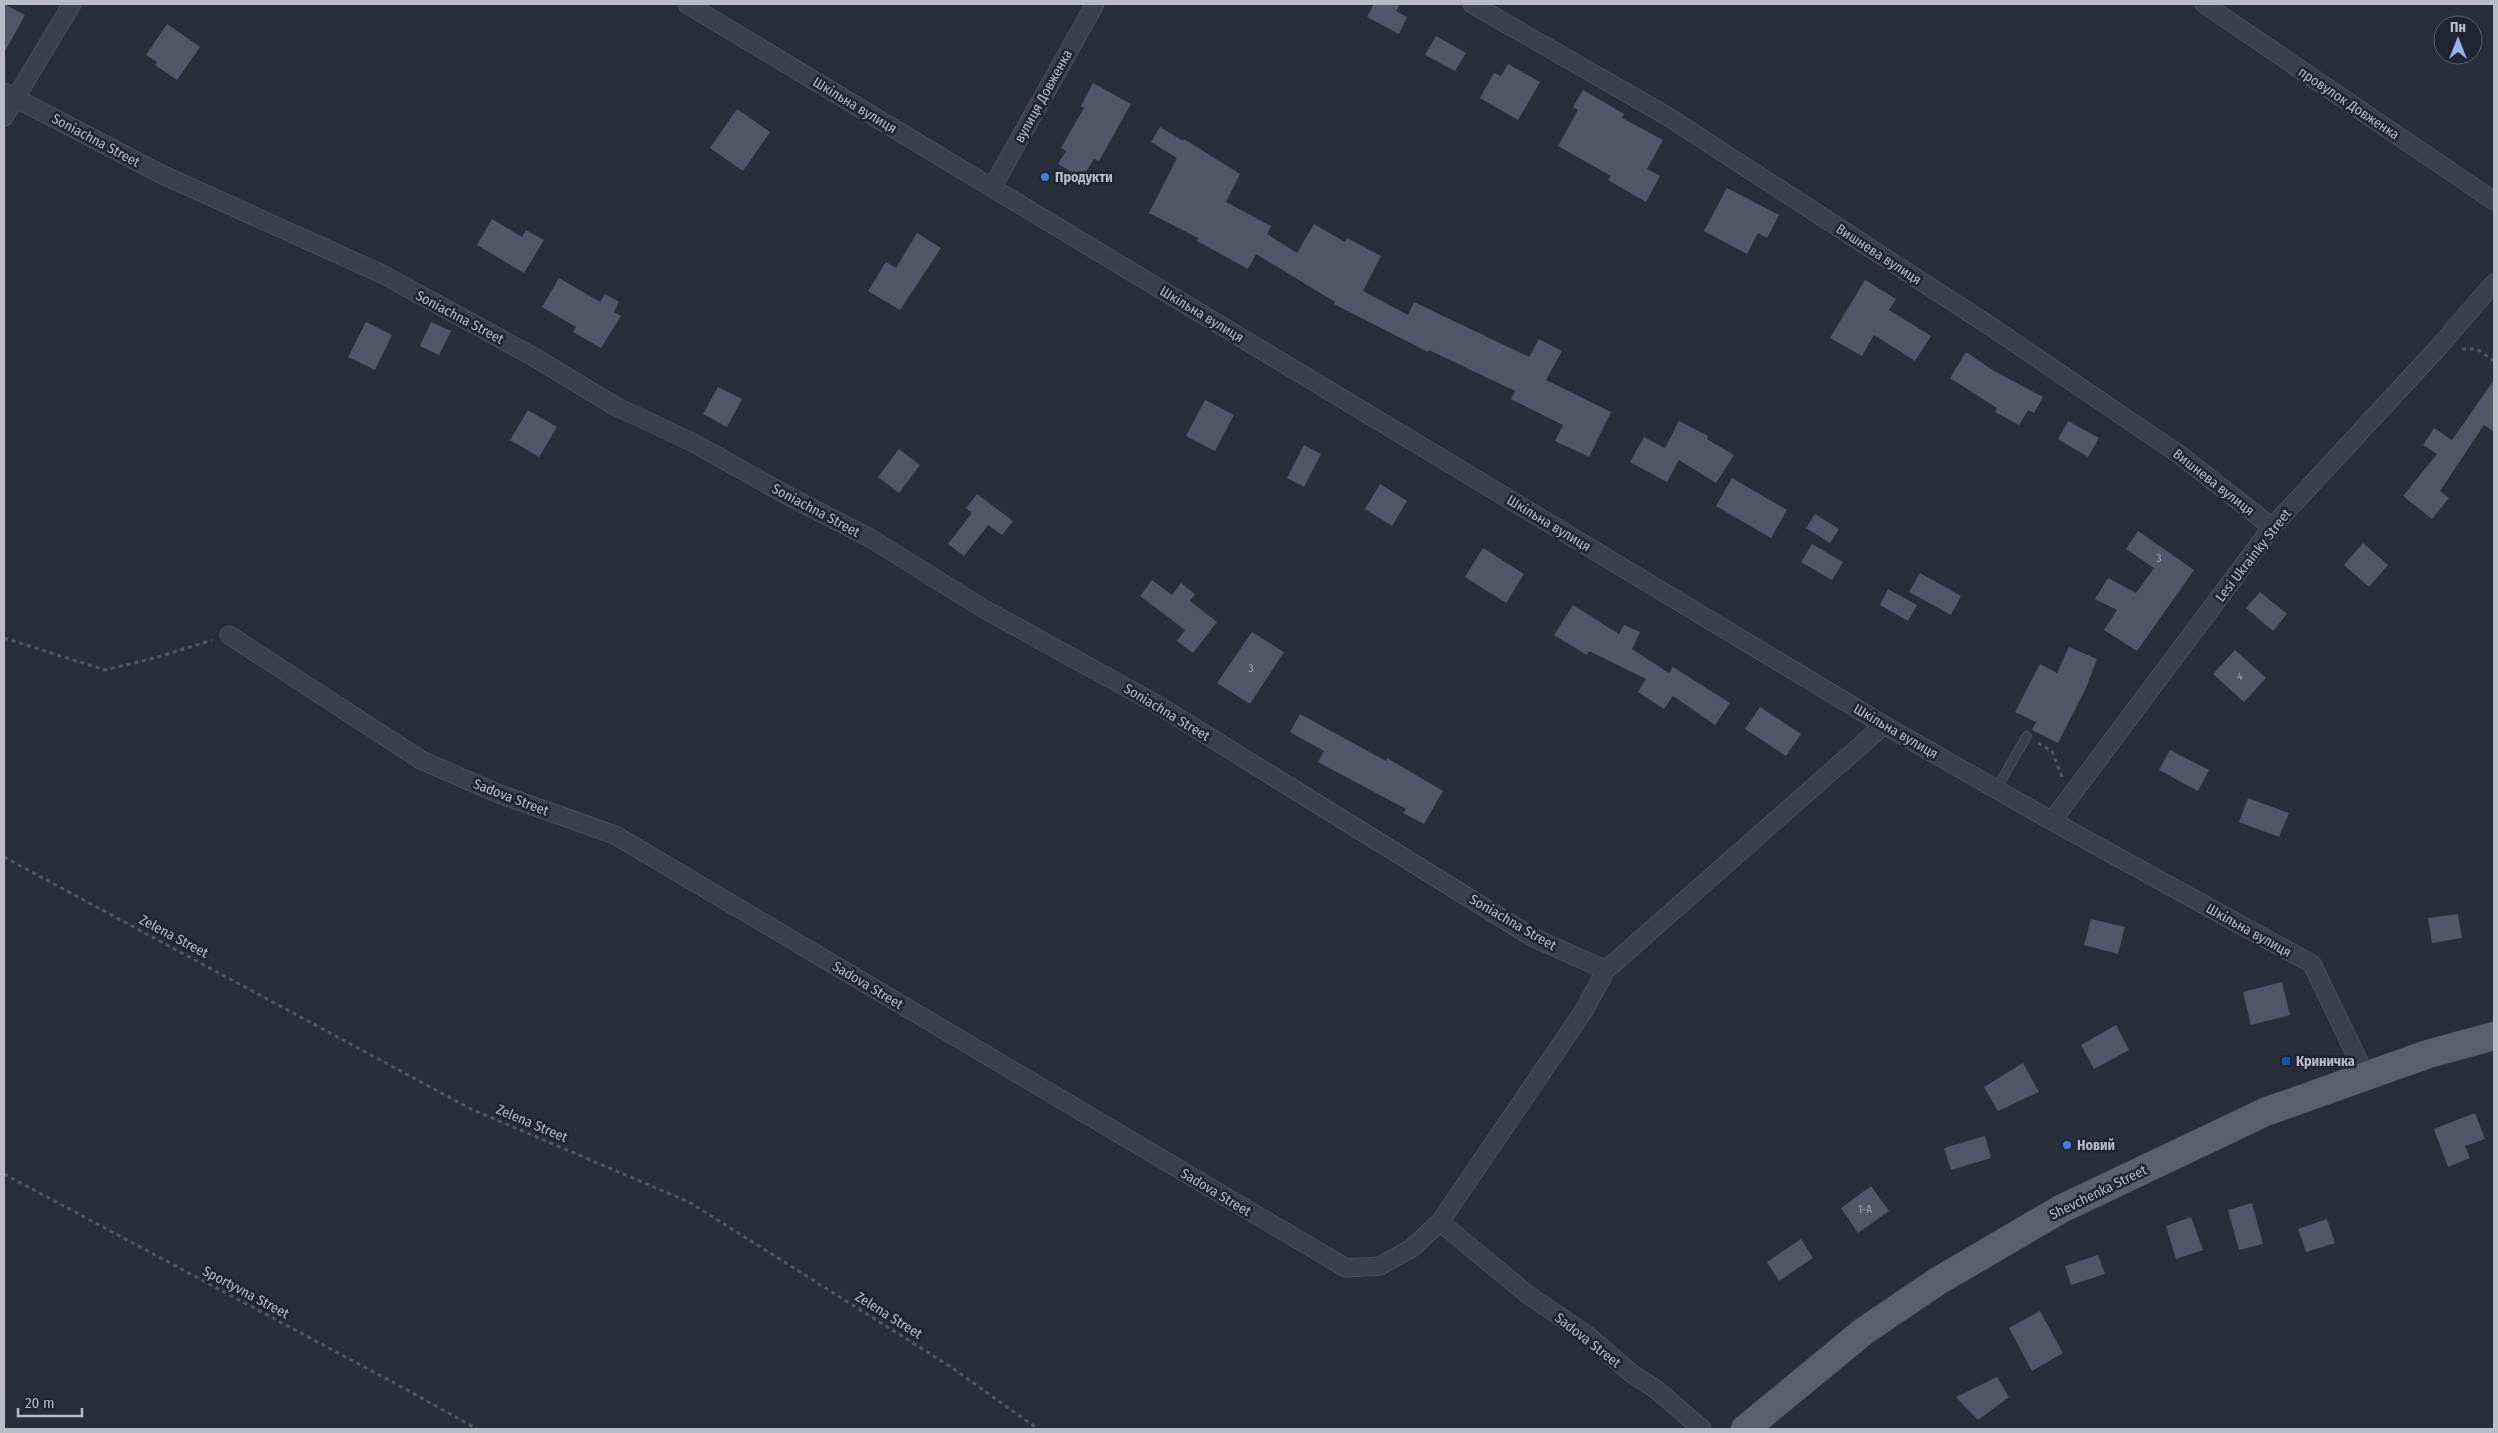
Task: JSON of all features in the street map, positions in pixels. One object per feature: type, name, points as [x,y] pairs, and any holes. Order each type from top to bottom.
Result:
[{"type":"main road","name":"Shevchenka Street","points":[[1745,1429],[1864,1331],[1938,1281],[2061,1209],[2265,1112],[2428,1054],[2494,1036]]},
{"type":"street","points":[[4,117],[9,95],[72,4]]},
{"type":"street","name":"Шкільна вулиця","points":[[687,4],[1884,725],[2052,821],[2312,964],[2366,1076]]},
{"type":"street","name":"вулиця Довженка","points":[[992,188],[1095,4]]},
{"type":"street","name":"Вишнева вулиця","points":[[1472,4],[1667,116],[1990,326],[2180,455],[2272,527]]},
{"type":"street","name":"провулок Довженка","points":[[2204,4],[2494,201]]},
{"type":"street","name":"Soniachna Street","points":[[9,95],[161,174],[382,274],[534,357],[615,406],[692,442],[790,497],[870,538],[984,609],[1158,705],[1532,937],[1606,970]]},
{"type":"street","name":"Lesi Ukrainky Street","points":[[2052,821],[2272,527],[2436,350],[2494,283]]},
{"type":"street","name":"Sadova Street","points":[[229,634],[421,760],[499,794],[615,835],[1346,1268],[1380,1266],[1412,1248],[1440,1222],[1527,1294],[1586,1336],[1631,1373],[1678,1407],[1702,1429]]},
{"type":"street","points":[[1440,1222],[1583,1012],[1606,970],[1884,725]]},
{"type":"lane","points":[[1996,789],[2027,736]]},
{"type":"path","points":[[2436,350],[2478,349],[2494,361]]},
{"type":"path","points":[[4,638],[105,670],[155,658],[229,634]]},
{"type":"path","points":[[2027,736],[2052,751],[2069,799]]},
{"type":"path","name":"Zelena Street","points":[[4,857],[471,1109],[689,1202],[951,1367],[1038,1429]]},
{"type":"path","name":"Sportyvna Street","points":[[4,1174],[477,1429]]},
{"type":"building","points":[[4,4],[25,15],[4,53]]},
{"type":"building","points":[[1374,4],[1400,4],[1396,11],[1407,17],[1399,34],[1367,17]]},
{"type":"building","points":[[167,24],[200,47],[177,80],[155,65],[157,62],[146,55]]},
{"type":"building","points":[[1436,36],[1466,53],[1455,71],[1425,55]]},
{"type":"building","points":[[1508,64],[1540,82],[1518,120],[1480,98],[1494,73],[1501,76]]},
{"type":"building","points":[[1093,83],[1131,104],[1099,161],[1094,159],[1082,178],[1058,164],[1066,151],[1061,148],[1084,108],[1081,106]]},
{"type":"building","points":[[1583,90],[1624,114],[1622,118],[1663,140],[1647,169],[1660,176],[1646,202],[1608,180],[1611,176],[1558,146],[1578,110],[1573,107]]},
{"type":"building","points":[[737,109],[770,132],[743,171],[710,148]]},
{"type":"building","points":[[1160,127],[1183,141],[1184,139],[1240,174],[1226,202],[1271,226],[1267,234],[1297,253],[1314,224],[1345,242],[1347,238],[1381,256],[1363,291],[1408,315],[1414,302],[1529,357],[1539,339],[1562,351],[1546,380],[1611,412],[1589,457],[1555,441],[1563,425],[1511,399],[1515,391],[1429,350],[1428,352],[1334,304],[1335,302],[1256,254],[1248,269],[1197,241],[1198,238],[1149,213],[1177,158],[1151,142]]},
{"type":"building","points":[[1727,188],[1779,215],[1767,238],[1758,233],[1747,254],[1704,231]]},
{"type":"building","points":[[492,219],[522,237],[526,230],[544,240],[524,273],[477,245]]},
{"type":"building","points":[[917,233],[941,248],[900,310],[868,291],[886,262],[896,268]]},
{"type":"building","points":[[559,278],[600,302],[605,294],[619,302],[614,312],[621,316],[601,348],[573,332],[576,327],[542,307]]},
{"type":"building","points":[[1865,280],[1896,299],[1889,310],[1931,336],[1915,361],[1874,335],[1862,356],[1830,338]]},
{"type":"building","points":[[366,322],[392,335],[375,370],[348,357]]},
{"type":"building","points":[[431,322],[451,331],[439,355],[420,346]]},
{"type":"building","points":[[1966,352],[1994,371],[2043,397],[2034,413],[2028,410],[2019,425],[1995,412],[1997,408],[1950,378]]},
{"type":"building","points":[[2494,380],[2494,432],[2484,425],[2440,491],[2449,498],[2432,519],[2403,496],[2437,454],[2423,445],[2434,428],[2452,440]]},
{"type":"building","points":[[718,387],[742,399],[727,427],[703,414]]},
{"type":"building","points":[[1205,400],[1234,415],[1215,451],[1186,436]]},
{"type":"building","points":[[528,410],[557,427],[539,457],[510,440]]},
{"type":"building","points":[[1679,421],[1708,436],[1707,439],[1734,455],[1716,483],[1679,460],[1667,482],[1630,462],[1644,437],[1665,448]]},
{"type":"building","points":[[2068,421],[2099,438],[2088,457],[2058,439]]},
{"type":"building","points":[[1304,445],[1321,454],[1304,487],[1287,478]]},
{"type":"building","points":[[899,449],[920,465],[899,493],[878,477]]},
{"type":"building","points":[[1732,478],[1787,510],[1771,538],[1716,506]]},
{"type":"building","points":[[1380,484],[1407,501],[1392,526],[1365,509]]},
{"type":"building","points":[[977,494],[1013,521],[1002,535],[988,525],[964,556],[948,544],[972,513],[966,508]]},
{"type":"building","points":[[1815,514],[1839,529],[1830,543],[1806,528]]},
{"type":"building","points":[[2138,531],[2194,570],[2137,651],[2104,630],[2117,610],[2095,599],[2108,578],[2136,593],[2154,568],[2126,549]]},
{"type":"building","points":[[2363,543],[2388,565],[2369,587],[2344,565]]},
{"type":"building","points":[[1812,544],[1843,562],[1832,580],[1801,562]]},
{"type":"building","points":[[1483,548],[1524,574],[1506,603],[1465,577]]},
{"type":"building","points":[[1920,573],[1961,596],[1951,615],[1909,592]]},
{"type":"building","points":[[1152,580],[1172,595],[1181,583],[1195,594],[1190,601],[1217,622],[1193,653],[1177,641],[1185,630],[1140,596]]},
{"type":"building","points":[[1888,589],[1917,605],[1908,621],[1880,605]]},
{"type":"building","points":[[2260,592],[2287,614],[2273,631],[2246,608]]},
{"type":"building","points":[[1573,605],[1619,634],[1624,625],[1640,632],[1632,649],[1669,673],[1673,667],[1730,703],[1715,725],[1673,696],[1664,709],[1638,692],[1646,679],[1589,651],[1587,655],[1554,635]]},
{"type":"building","points":[[1252,632],[1284,652],[1250,704],[1217,683]]},
{"type":"building","points":[[2069,647],[2097,659],[2086,688],[2058,743],[2032,730],[2036,722],[2015,712],[2040,664],[2057,673]]},
{"type":"building","points":[[2235,650],[2266,678],[2244,702],[2213,674]]},
{"type":"building","points":[[1760,707],[1801,734],[1786,756],[1745,729]]},
{"type":"building","points":[[1300,714],[1386,761],[1387,758],[1443,791],[1424,824],[1403,813],[1406,809],[1318,762],[1324,751],[1290,732]]},
{"type":"building","points":[[2170,750],[2209,770],[2198,791],[2159,770]]},
{"type":"building","points":[[2248,798],[2289,813],[2279,837],[2239,822]]},
{"type":"building","points":[[2458,914],[2462,938],[2432,943],[2428,918]]},
{"type":"building","points":[[2091,919],[2125,927],[2118,954],[2084,945]]},
{"type":"building","points":[[2282,982],[2290,1015],[2251,1025],[2243,992]]},
{"type":"building","points":[[2116,1025],[2129,1050],[2094,1069],[2081,1045]]},
{"type":"building","points":[[2023,1063],[2039,1092],[1998,1111],[1984,1087]]},
{"type":"building","points":[[2475,1113],[2485,1139],[2465,1146],[2470,1158],[2448,1167],[2434,1129]]},
{"type":"building","points":[[1985,1136],[1991,1158],[1951,1170],[1944,1148]]},
{"type":"building","points":[[1871,1186],[1889,1211],[1858,1233],[1841,1208]]},
{"type":"building","points":[[2252,1203],[2263,1244],[2239,1250],[2228,1210]]},
{"type":"building","points":[[2191,1217],[2203,1250],[2176,1259],[2166,1226]]},
{"type":"building","points":[[2327,1219],[2335,1243],[2306,1252],[2298,1229]]},
{"type":"building","points":[[1801,1239],[1813,1258],[1779,1281],[1767,1262]]},
{"type":"building","points":[[2098,1255],[2105,1274],[2071,1285],[2065,1266]]},
{"type":"building","points":[[2040,1311],[2063,1353],[2032,1371],[2009,1328]]},
{"type":"building","points":[[1997,1377],[2009,1397],[1978,1420],[1956,1397]]},
{"type":"place","name":"Продукти","points":[[1045,177]]},
{"type":"place","name":"Криничка","points":[[2286,1061]]},
{"type":"place","name":"Новий","points":[[2067,1145]]}]
